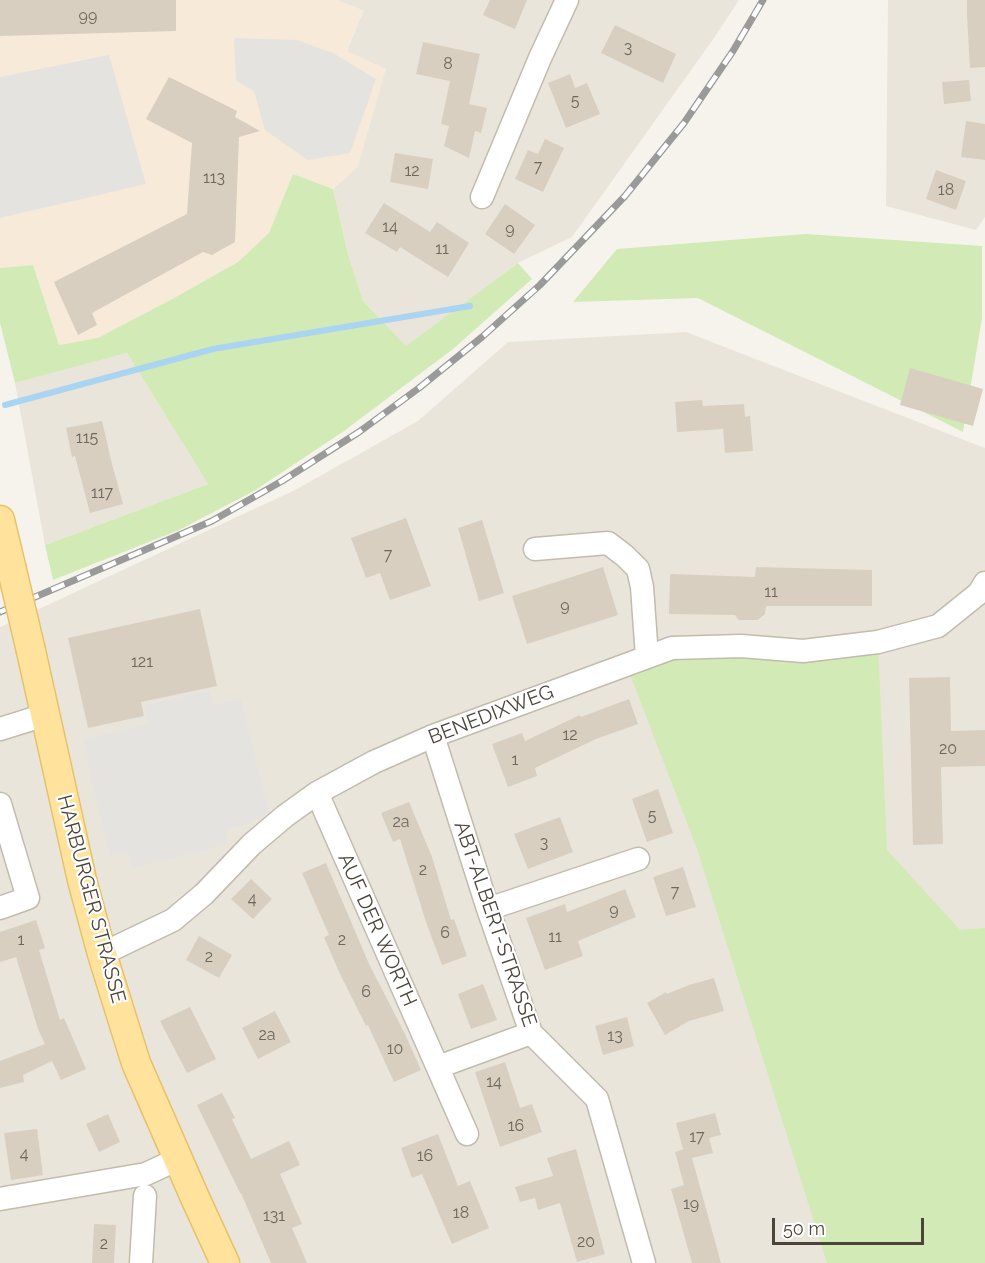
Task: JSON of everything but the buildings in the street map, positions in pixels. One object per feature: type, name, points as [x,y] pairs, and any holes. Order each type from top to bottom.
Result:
[{"type":"main road","name":"HARBURGER STRASSE","points":[[0,520],[82,880],[102,954],[136,1063],[225,1263]]},
{"type":"street","points":[[482,197],[540,58],[567,0]]},
{"type":"street","points":[[535,549],[608,543],[625,556],[638,569],[642,587],[647,657]]},
{"type":"street","name":"BENEDIXWEG","points":[[102,954],[173,920],[204,894],[252,844],[317,793],[374,762],[433,736],[672,648],[741,646],[803,651],[878,642],[938,626],[979,593],[985,582]]},
{"type":"street","points":[[0,729],[45,715]]},
{"type":"street","name":"ABT-ALBERT-STRASSE","points":[[433,736],[488,909],[531,1033],[597,1099],[643,1263]]},
{"type":"street","name":"AUF DER WORTH","points":[[317,793],[467,1134]]},
{"type":"street","points":[[0,804],[28,898],[0,908]]},
{"type":"street","points":[[488,909],[638,859]]},
{"type":"street","points":[[438,1067],[531,1033]]},
{"type":"street","points":[[0,1199],[146,1174],[178,1159]]},
{"type":"street","points":[[141,1263],[145,1196]]},
{"type":"shaded area","points":[[0,0],[336,0],[363,10],[347,51],[386,69],[358,166],[333,189],[293,174],[269,233],[238,262],[98,338],[59,345],[33,265],[0,268]]},
{"type":"shaded area","points":[[336,0],[739,0],[572,237],[518,263],[406,347],[363,301],[348,254],[333,189],[358,166],[347,51],[363,11]]},
{"type":"shaded area","points":[[888,0],[985,0],[985,217],[976,230],[886,206]]},
{"type":"shaded area","points":[[234,38],[297,40],[333,53],[376,79],[350,153],[308,160],[265,130],[254,91],[236,81]]},
{"type":"shaded area","points":[[109,55],[146,184],[0,218],[0,77]]},
{"type":"shaded area","points":[[686,332],[985,448],[985,1263],[0,1263],[0,627],[295,490],[418,421],[508,342]]},
{"type":"shaded area","points":[[127,353],[208,484],[45,545],[15,383]]},
{"type":"shaded area","points":[[209,690],[213,705],[241,698],[269,810],[252,823],[225,829],[229,844],[132,868],[128,853],[110,856],[93,789],[84,739],[148,724],[145,705]]},
{"type":"green space","points":[[293,174],[333,189],[348,254],[363,301],[406,346],[518,263],[532,279],[453,349],[344,431],[254,491],[179,530],[53,580],[45,545],[208,484],[127,353],[15,383],[0,323],[0,268],[33,265],[59,345],[98,338],[238,262],[269,233]]},
{"type":"green space","points":[[806,234],[982,246],[982,318],[963,432],[698,298],[573,302],[617,249]]},
{"type":"green space","points":[[878,642],[887,850],[960,930],[985,928],[985,1263],[827,1263],[697,849],[626,664],[637,660]]},
{"type":"waterway","points":[[5,405],[213,349],[470,306]]},
{"type":"railway","points":[[0,612],[212,521],[282,481],[359,432],[419,388],[482,337],[540,285],[625,196],[684,123],[733,51],[763,0]]}]
